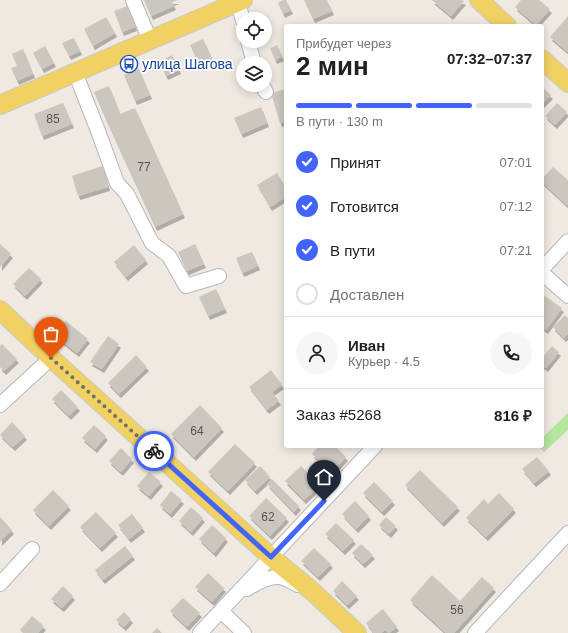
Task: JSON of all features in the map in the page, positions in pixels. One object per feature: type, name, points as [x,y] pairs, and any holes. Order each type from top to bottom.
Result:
[{"type":"main road","points":[[479,0],[505,24]]},
{"type":"main road","points":[[0,105],[241,1]]},
{"type":"main road","points":[[544,61],[568,83]]},
{"type":"main road","points":[[0,310],[51,358],[357,633]]},
{"type":"street","points":[[133,0],[150,40]]},
{"type":"street","points":[[241,1],[242,12]]},
{"type":"street","points":[[75,72],[117,183],[127,194],[152,243],[169,256],[186,286],[219,276]]},
{"type":"street","points":[[544,267],[568,241]]},
{"type":"street","points":[[544,275],[568,296]]},
{"type":"street","points":[[0,405],[51,358]]},
{"type":"street","points":[[200,633],[373,448]]},
{"type":"street","points":[[475,633],[568,533]]},
{"type":"street","points":[[0,584],[32,549]]},
{"type":"street","points":[[231,601],[256,583],[270,578],[281,577],[312,591]]},
{"type":"street","points":[[221,611],[240,632]]},
{"type":"green space","points":[[568,413],[568,430],[544,452],[540,448],[544,448],[544,436]]},
{"type":"building","points":[[144,0],[178,0],[172,2],[174,6],[151,16]]},
{"type":"building","points":[[286,0],[291,10],[283,14],[278,3]]},
{"type":"building","points":[[304,0],[327,0],[332,11],[313,19]]},
{"type":"building","points":[[432,0],[462,0],[464,1],[451,16]]},
{"type":"building","points":[[521,0],[539,0],[550,9],[537,24],[535,24],[515,7]]},
{"type":"building","points":[[127,6],[135,27],[122,32],[114,11]]},
{"type":"building","points":[[568,16],[568,52],[550,37]]},
{"type":"building","points":[[106,17],[115,33],[93,46],[84,29]]},
{"type":"building","points":[[74,38],[80,51],[69,56],[62,43]]},
{"type":"building","points":[[203,39],[213,61],[200,67],[190,45]]},
{"type":"building","points":[[277,45],[282,57],[275,60],[270,48]]},
{"type":"building","points":[[45,46],[54,63],[42,69],[33,53]]},
{"type":"building","points":[[23,49],[33,74],[17,81],[11,68],[17,66],[12,54]]},
{"type":"building","points":[[172,55],[179,70],[166,76],[159,62]]},
{"type":"building","points":[[139,69],[150,95],[135,101],[124,75]]},
{"type":"building","points":[[109,86],[120,114],[135,108],[183,214],[155,227],[94,92]]},
{"type":"building","points":[[544,89],[551,95],[544,102]]},
{"type":"building","points":[[284,90],[284,122],[280,123],[271,93]]},
{"type":"building","points":[[63,103],[72,124],[42,136],[34,114]]},
{"type":"building","points":[[557,103],[567,112],[555,125],[545,116]]},
{"type":"building","points":[[261,107],[267,123],[241,134],[234,118]]},
{"type":"building","points":[[102,166],[108,187],[78,196],[72,176]]},
{"type":"building","points":[[553,167],[568,180],[568,206],[544,184],[544,177]]},
{"type":"building","points":[[277,173],[284,185],[284,198],[270,207],[257,185]]},
{"type":"building","points":[[0,244],[11,254],[0,267]]},
{"type":"building","points":[[195,244],[204,264],[187,271],[178,252]]},
{"type":"building","points":[[134,245],[146,260],[126,277],[114,262]]},
{"type":"building","points":[[252,252],[258,266],[242,273],[236,258]]},
{"type":"building","points":[[29,268],[41,279],[25,296],[13,284]]},
{"type":"building","points":[[216,289],[225,309],[208,316],[199,297]]},
{"type":"building","points":[[545,296],[562,308],[546,330],[544,328]]},
{"type":"building","points":[[565,315],[568,318],[568,334],[564,338],[553,327]]},
{"type":"building","points":[[66,321],[88,339],[77,353],[54,335]]},
{"type":"building","points":[[108,336],[119,344],[102,369],[90,362]]},
{"type":"building","points":[[2,344],[17,359],[4,371],[0,367],[0,346]]},
{"type":"building","points":[[552,346],[559,352],[546,368],[544,366],[544,356]]},
{"type":"building","points":[[136,355],[147,367],[119,394],[108,383]]},
{"type":"building","points":[[271,370],[282,385],[272,392],[279,401],[267,410],[249,387]]},
{"type":"building","points":[[61,390],[78,407],[69,416],[52,399]]},
{"type":"building","points":[[200,405],[222,428],[194,457],[171,434]]},
{"type":"building","points":[[12,422],[25,436],[13,447],[0,435]]},
{"type":"building","points":[[94,425],[106,436],[95,449],[82,438]]},
{"type":"building","points":[[235,444],[255,463],[228,491],[208,472]]},
{"type":"building","points":[[121,448],[132,459],[121,472],[109,461]]},
{"type":"building","points":[[317,448],[337,448],[346,457],[331,473],[312,454]]},
{"type":"building","points":[[537,457],[549,471],[534,483],[522,469]]},
{"type":"building","points":[[260,466],[270,477],[255,491],[245,480]]},
{"type":"building","points":[[301,466],[320,485],[304,500],[285,481]]},
{"type":"building","points":[[420,470],[458,507],[442,523],[405,485]]},
{"type":"building","points":[[149,472],[161,482],[149,496],[137,486]]},
{"type":"building","points":[[272,479],[299,506],[294,512],[267,484]]},
{"type":"building","points":[[374,482],[393,501],[382,512],[363,493]]},
{"type":"building","points":[[53,490],[69,506],[49,526],[33,510]]},
{"type":"building","points":[[171,491],[182,500],[170,514],[160,505]]},
{"type":"building","points":[[499,493],[514,509],[486,537],[466,518],[484,499],[488,504]]},
{"type":"building","points":[[266,498],[287,518],[270,536],[249,516]]},
{"type":"building","points":[[355,501],[369,516],[356,529],[342,514]]},
{"type":"building","points":[[191,507],[203,518],[191,532],[179,521]]},
{"type":"building","points":[[96,512],[116,533],[100,548],[80,527]]},
{"type":"building","points":[[132,514],[143,528],[129,539],[118,525]]},
{"type":"building","points":[[0,517],[12,530],[0,542]]},
{"type":"building","points":[[386,517],[396,526],[389,534],[379,525]]},
{"type":"building","points":[[336,523],[354,540],[343,551],[325,534]]},
{"type":"building","points":[[212,525],[226,538],[214,553],[199,539]]},
{"type":"building","points":[[361,544],[373,555],[363,564],[352,553]]},
{"type":"building","points":[[125,546],[133,556],[103,580],[95,570]]},
{"type":"building","points":[[314,548],[331,564],[318,577],[301,561]]},
{"type":"building","points":[[208,573],[224,588],[212,602],[195,587]]},
{"type":"building","points":[[432,575],[460,601],[482,577],[494,588],[454,633],[446,633],[410,600]]},
{"type":"building","points":[[342,581],[357,596],[347,605],[333,591]]},
{"type":"building","points":[[63,586],[73,596],[62,608],[51,599]]},
{"type":"building","points":[[183,598],[200,613],[187,627],[170,611]]},
{"type":"building","points":[[383,609],[397,627],[389,633],[385,630],[381,633],[374,633],[366,623]]},
{"type":"building","points":[[124,612],[131,619],[124,627],[116,620]]},
{"type":"building","points":[[32,616],[44,626],[38,633],[23,633],[20,630]]},
{"type":"building","points":[[157,628],[162,633],[152,633]]},
{"type":"way so far","points":[[51,358],[154,451]]},
{"type":"place","name":"улица Шагова","points":[[129,64]]},
{"type":"route","points":[[154,451],[271,557],[324,501]]}]
